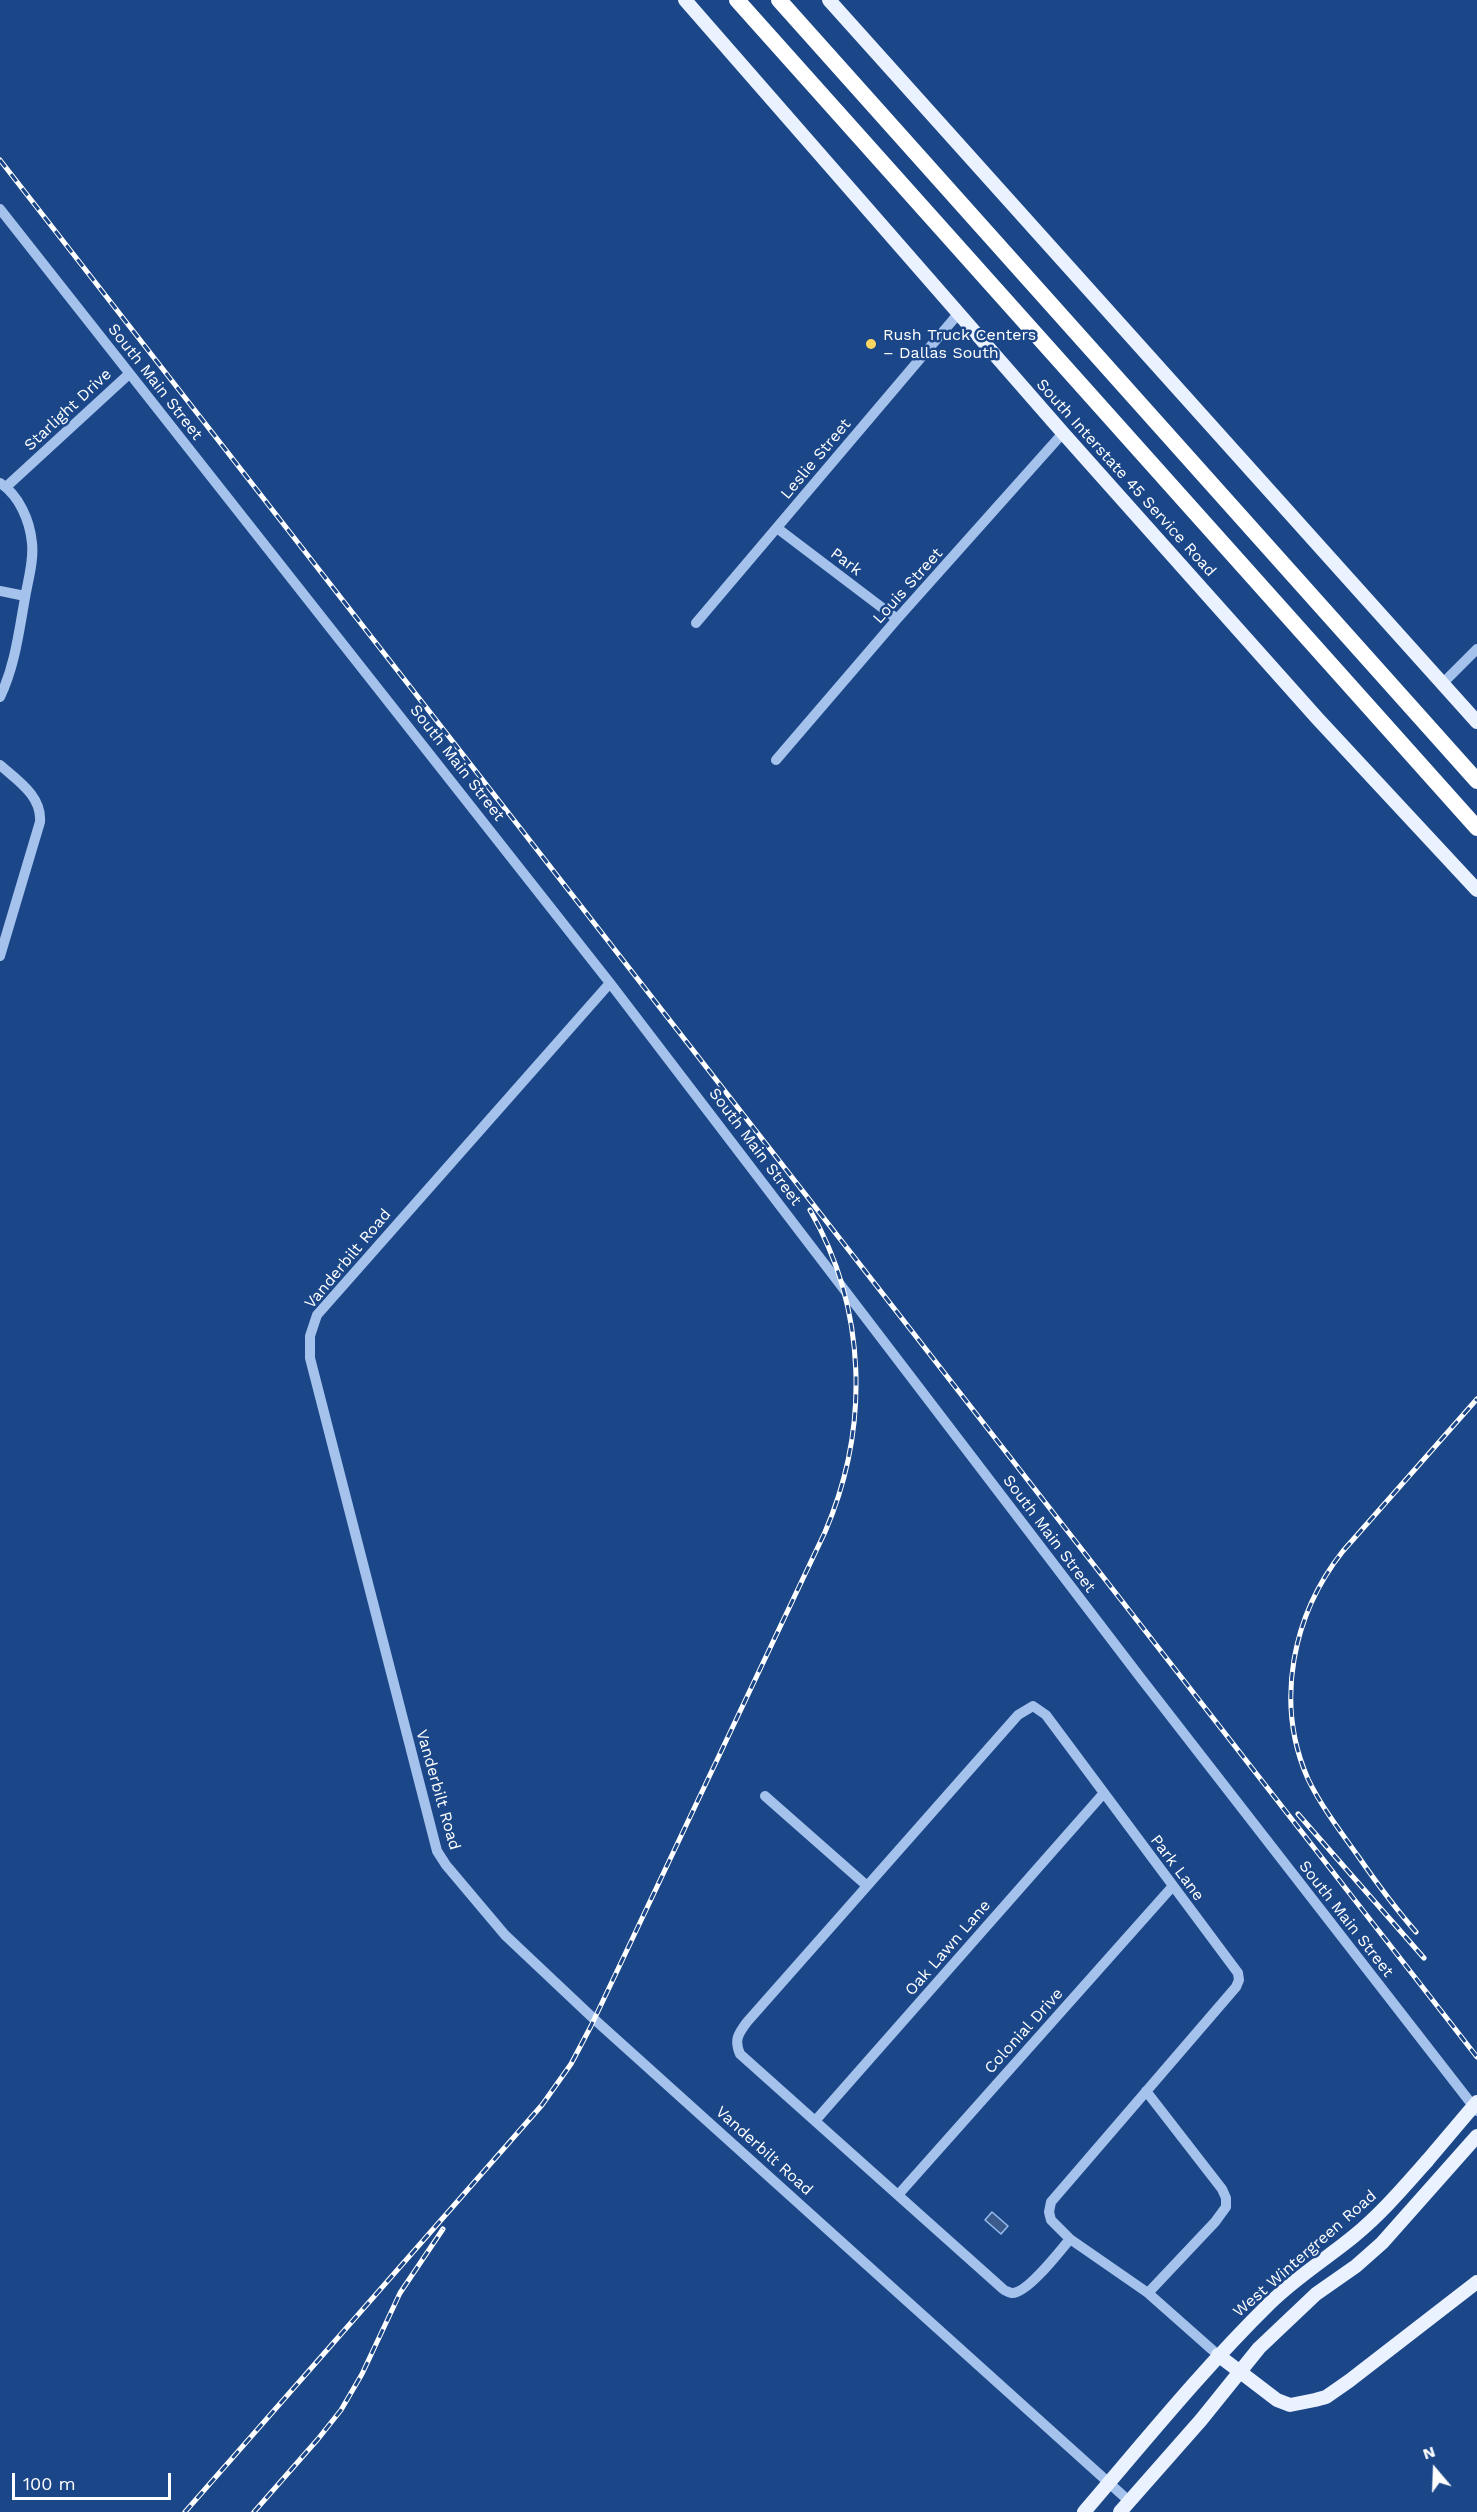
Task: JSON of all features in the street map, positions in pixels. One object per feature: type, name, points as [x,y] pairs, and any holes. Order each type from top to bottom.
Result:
[{"type":"highway","points":[[737,0],[1477,828]]},
{"type":"highway","points":[[779,0],[1477,781]]},
{"type":"main road","name":"South Interstate 45 Service Road","points":[[685,0],[1063,433],[1317,718],[1477,890]]},
{"type":"main road","points":[[829,0],[1477,722]]},
{"type":"main road","name":"West Wintergreen Road","points":[[1084,2512],[1218,2355],[1271,2302],[1354,2235],[1389,2202],[1477,2102]]},
{"type":"main road","points":[[1125,2507],[1259,2348],[1316,2294],[1356,2266],[1382,2243],[1477,2136]]},
{"type":"main road","points":[[1218,2355],[1277,2400],[1290,2405],[1300,2405],[1326,2397],[1477,2282]]},
{"type":"street","name":"South Main Street","points":[[0,209],[610,983],[1133,1668],[1477,2112]]},
{"type":"street","name":"Leslie Street","points":[[696,623],[958,314]]},
{"type":"street","name":"Starlight Drive","points":[[3,485],[129,374]]},
{"type":"street","name":"Louis Street","points":[[776,760],[897,619],[1063,433]]},
{"type":"street","points":[[0,697],[13,661],[33,559],[31,535],[19,504],[3,485]]},
{"type":"street","name":"Park","points":[[777,528],[897,619]]},
{"type":"street","points":[[0,591],[26,596]]},
{"type":"street","points":[[1443,683],[1477,649]]},
{"type":"street","points":[[0,765],[38,802],[40,822],[0,956]]},
{"type":"street","name":"Vanderbilt Road","points":[[610,983],[317,1315],[310,1336],[310,1358],[437,1851],[446,1866],[505,1935],[1108,2484],[1125,2507]]},
{"type":"street","name":"Park Lane","points":[[1070,2239],[1030,2283],[1020,2291],[1011,2293],[994,2283],[898,2194],[740,2054],[736,2044],[738,2034],[866,1886],[1018,1715],[1033,1706],[1046,1715],[1238,1973],[1239,1980],[1229,1996],[1051,2202],[1049,2212],[1052,2220],[1070,2239],[1148,2293],[1218,2355]]},
{"type":"street","name":"Oak Lawn Lane","points":[[816,2121],[1103,1794]]},
{"type":"street","points":[[765,1796],[866,1886]]},
{"type":"street","name":"Colonial Drive","points":[[898,2194],[1172,1887]]},
{"type":"street","points":[[1146,2091],[1222,2189],[1226,2199],[1226,2207],[1215,2222],[1148,2293]]},
{"type":"water","points":[[992,2212],[1008,2226],[1001,2234],[985,2220]]},
{"type":"railway","points":[[0,160],[1477,2057]]},
{"type":"railway","points":[[185,2512],[542,2105],[571,2064],[591,2026],[825,1532],[840,1492],[850,1452],[855,1411],[856,1369],[852,1328],[843,1287],[829,1248],[810,1210]]},
{"type":"railway","points":[[1416,1932],[1386,1895],[1338,1828],[1308,1779],[1298,1750],[1292,1720],[1291,1690],[1294,1660],[1301,1631],[1312,1602],[1343,1551],[1477,1399]]},
{"type":"railway","points":[[1298,1814],[1424,1958]]},
{"type":"railway","points":[[254,2512],[341,2410],[362,2374],[400,2293],[443,2229]]},
{"type":"place","name":"Rush Truck Centers – Dallas South","points":[[871,344]]}]
